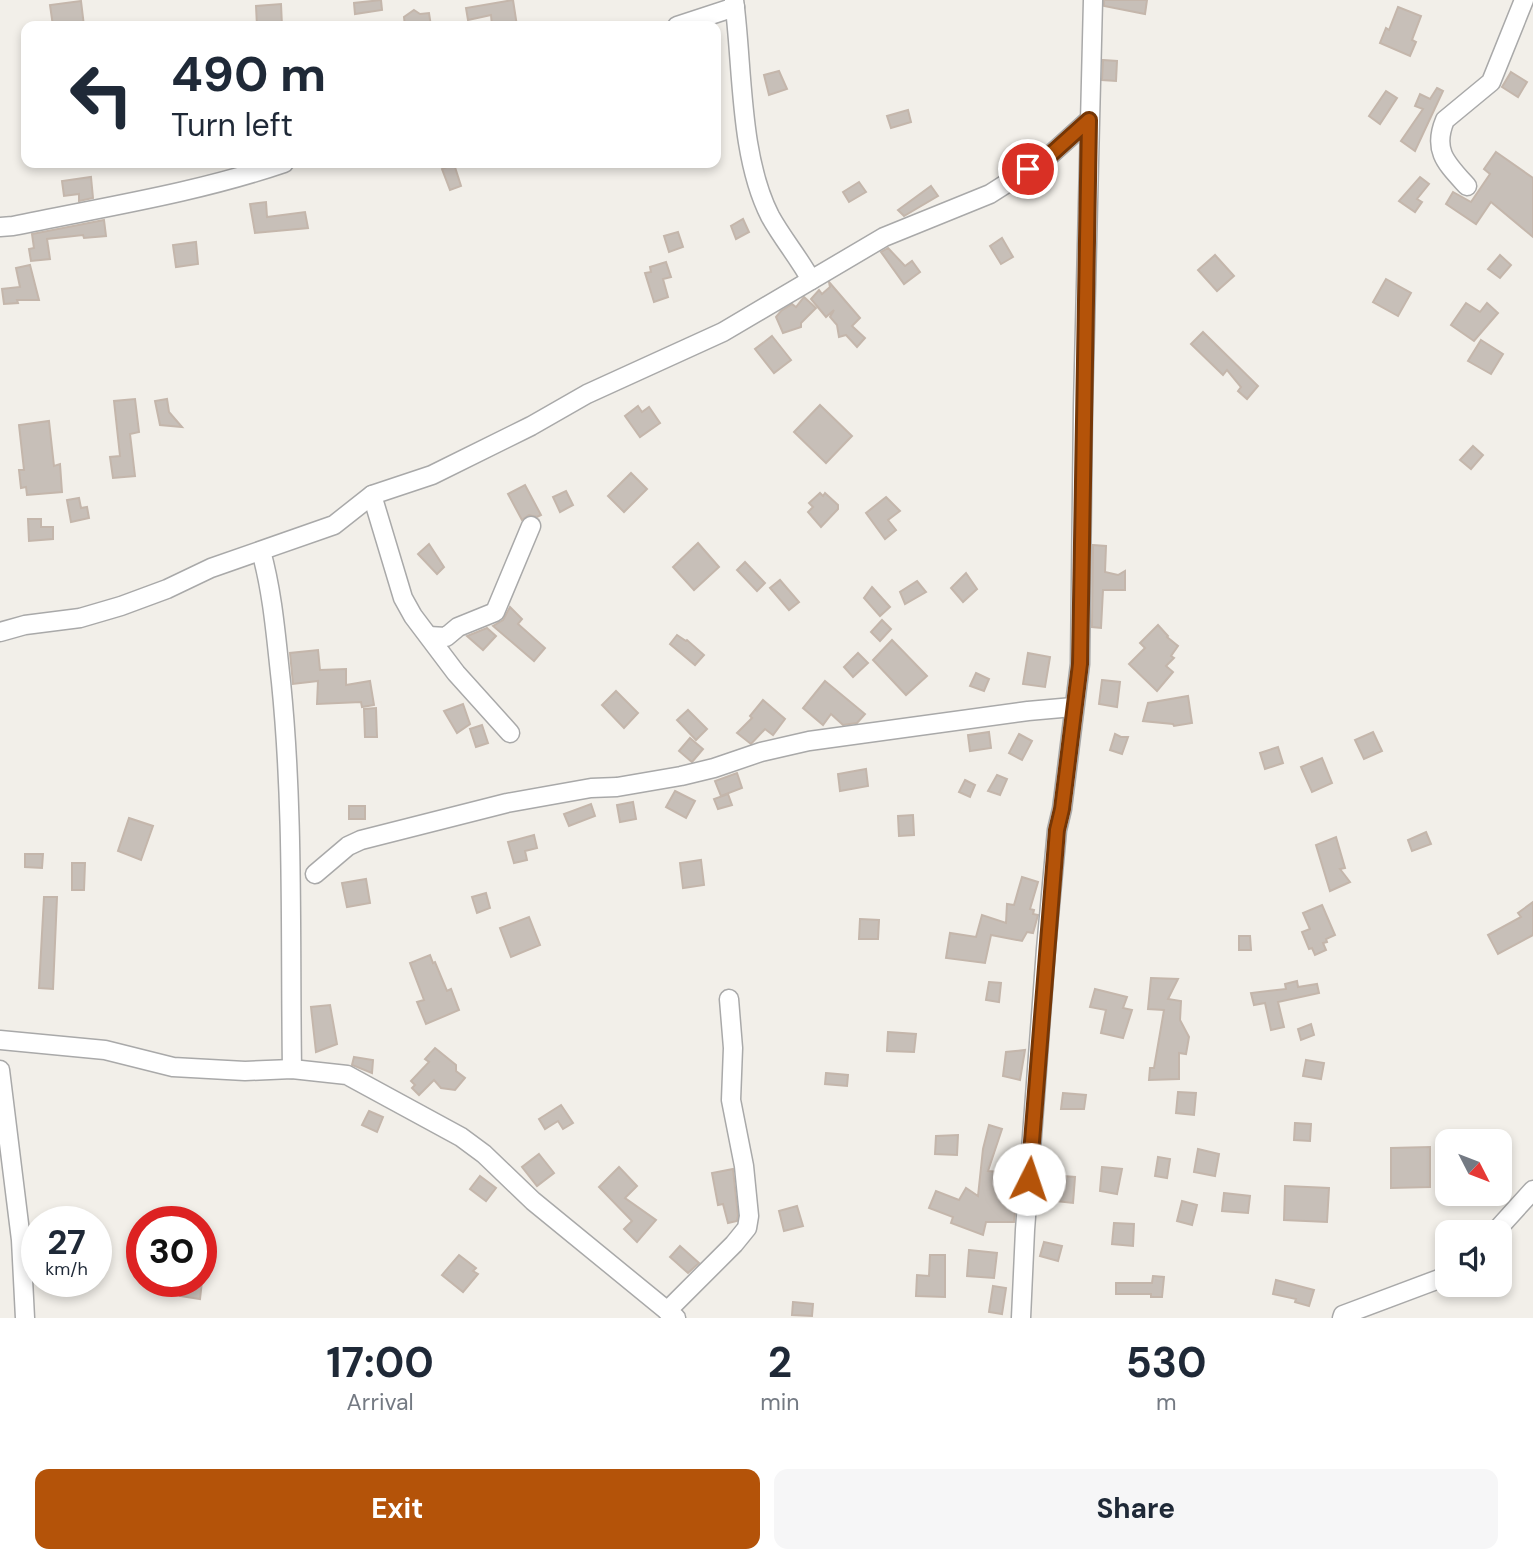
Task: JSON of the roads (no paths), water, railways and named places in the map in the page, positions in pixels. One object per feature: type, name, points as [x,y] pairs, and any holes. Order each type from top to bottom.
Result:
[{"type":"street","points":[[1021,1318],[1046,949],[1057,830],[1080,664],[1093,0]]},
{"type":"street","points":[[689,21],[734,3],[742,96],[758,185],[771,217],[811,279]]},
{"type":"street","points":[[1467,186],[1444,159],[1438,143],[1442,127],[1445,120],[1491,82],[1526,5]]},
{"type":"street","points":[[0,632],[25,625],[80,618],[121,606],[167,589],[211,568],[334,525],[372,495],[432,474],[531,426],[587,394],[723,332],[884,237],[989,194],[1048,157],[1089,120]]},
{"type":"street","points":[[0,227],[139,201],[269,168]]},
{"type":"street","points":[[372,495],[403,597],[413,616],[456,673],[510,733]]},
{"type":"street","points":[[429,636],[446,637],[458,627],[495,612],[531,526]]},
{"type":"street","points":[[261,551],[272,600],[286,737],[292,1069]]},
{"type":"street","points":[[315,874],[348,846],[361,840],[507,803],[681,776],[809,741],[1028,710],[1073,707]]},
{"type":"street","points":[[0,1041],[105,1049],[173,1067],[245,1071],[292,1069],[347,1075],[461,1137],[484,1154],[533,1201],[672,1314],[747,1228],[749,1216],[744,1166],[731,1100],[733,1048],[729,999]]},
{"type":"street","points":[[0,1070],[21,1240],[25,1318]]},
{"type":"street","points":[[1506,1220],[1533,1190]]},
{"type":"street","points":[[1342,1318],[1343,1315],[1435,1280]]}]
